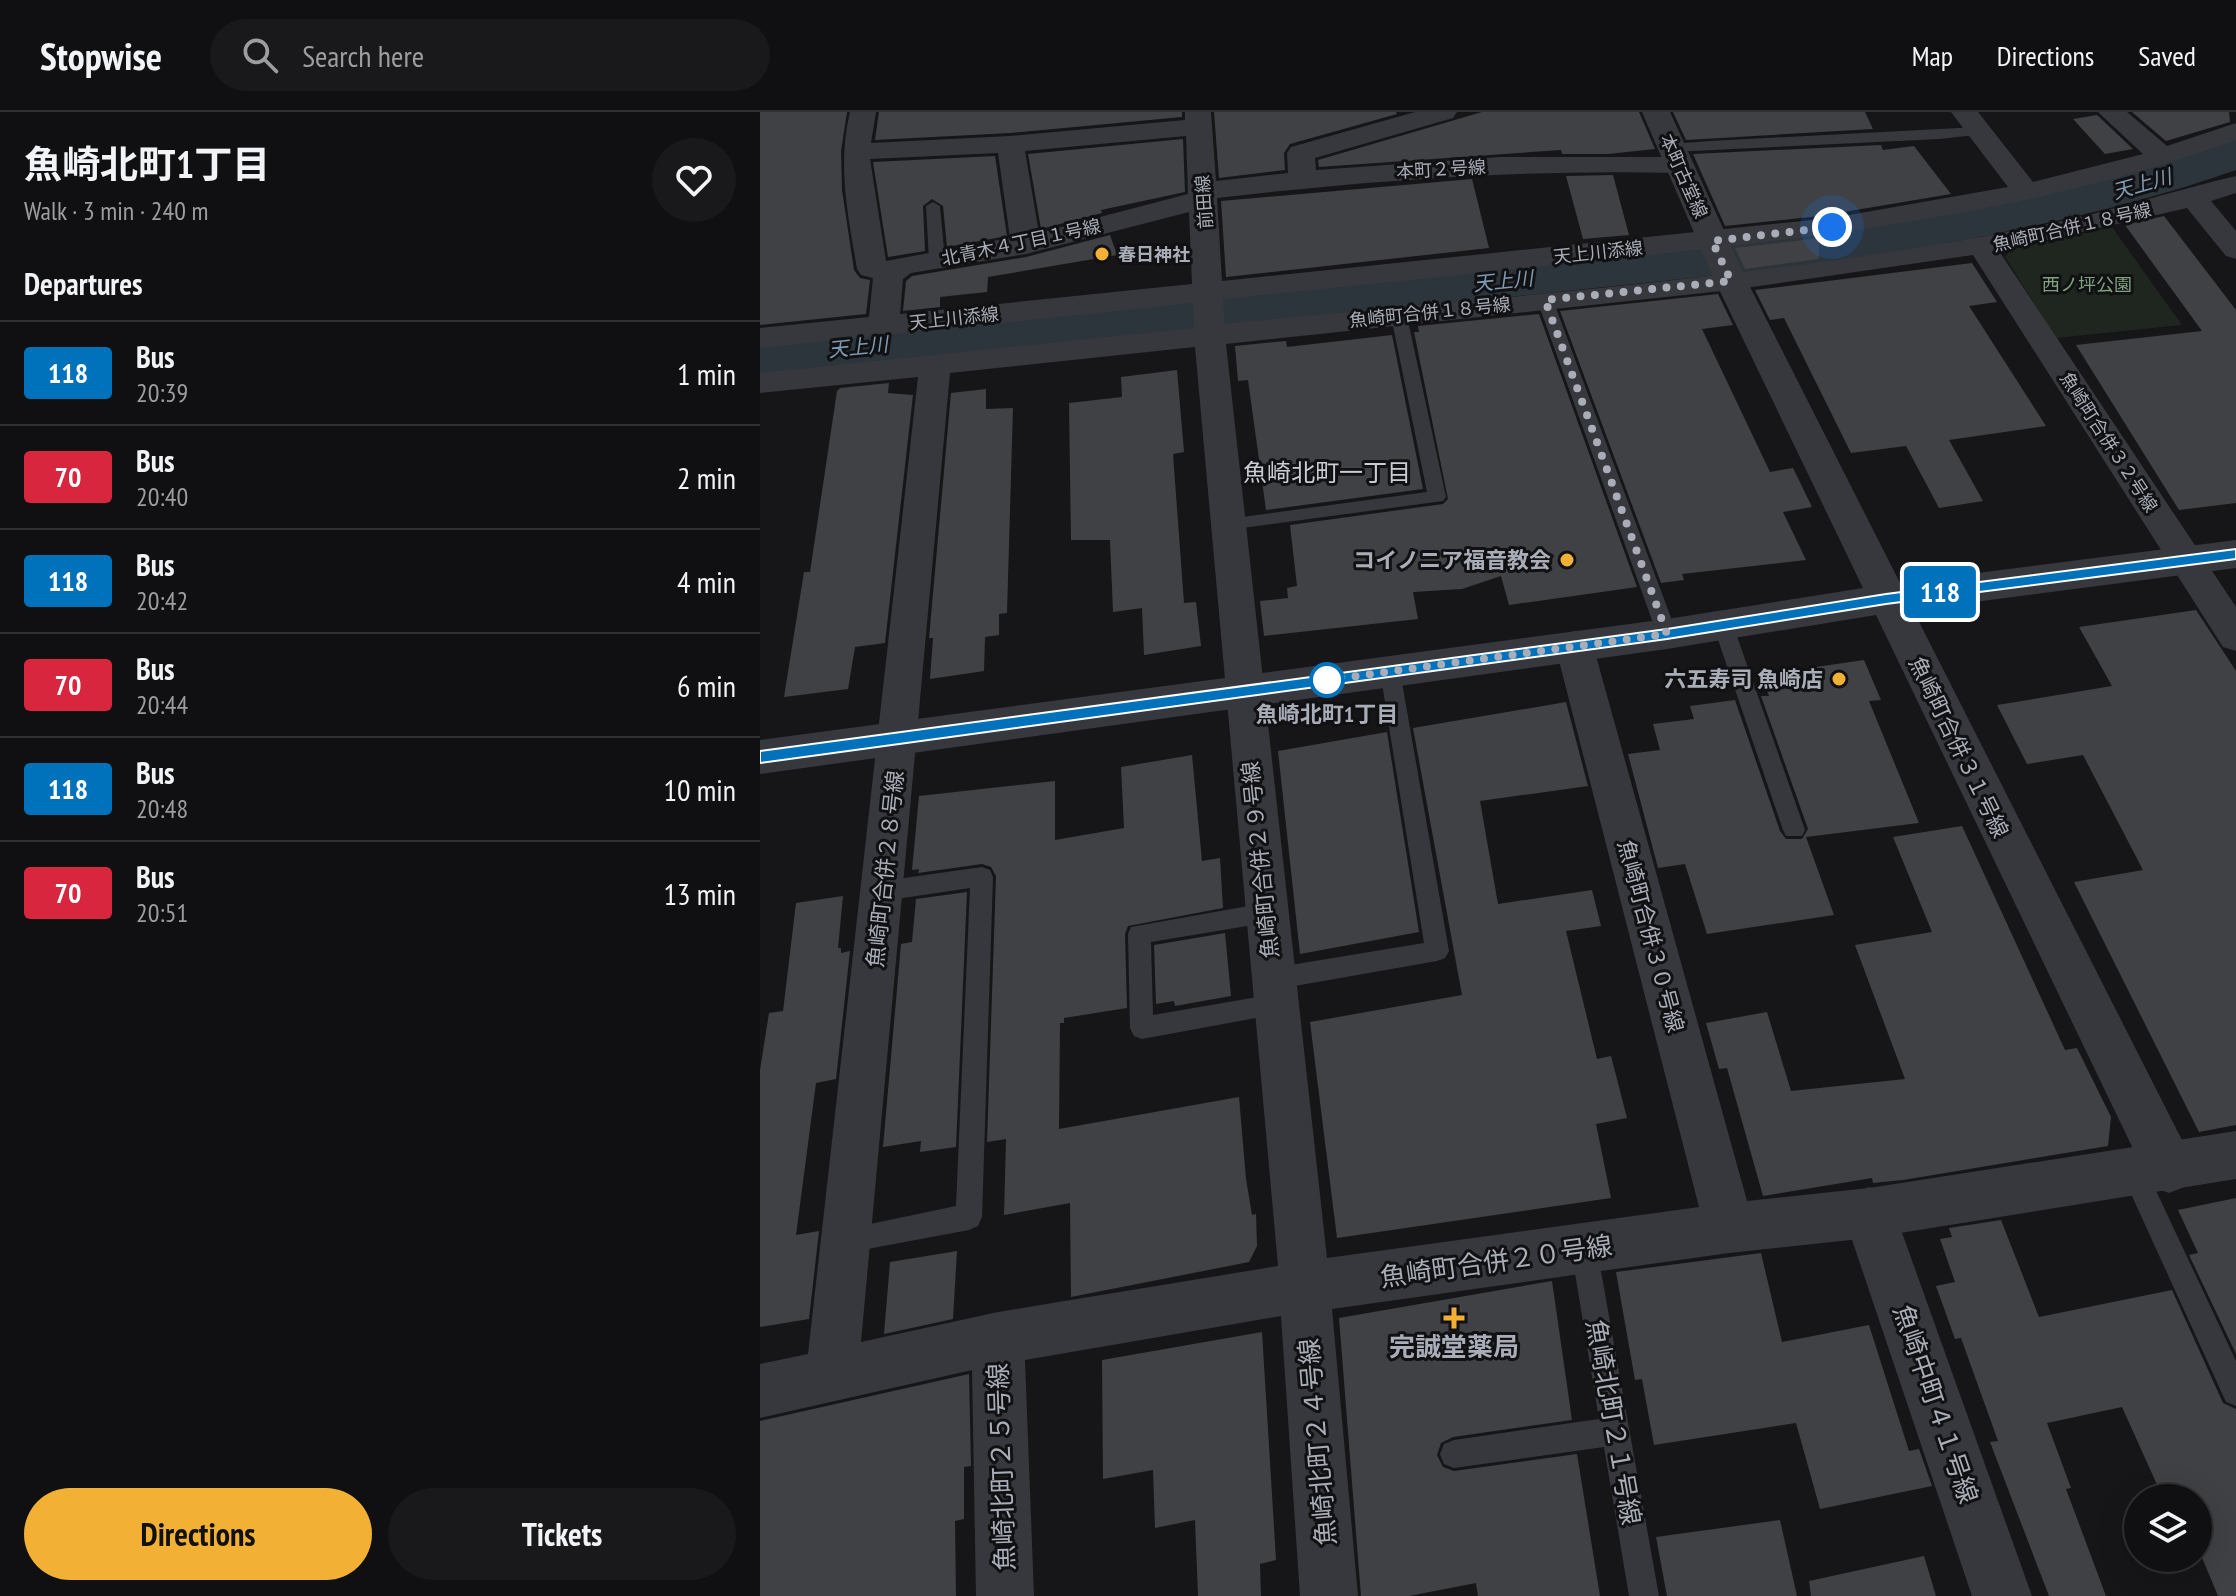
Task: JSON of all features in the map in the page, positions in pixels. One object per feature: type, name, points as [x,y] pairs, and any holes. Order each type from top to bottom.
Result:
[{"type":"street","points":[[863,112],[855,139],[855,152],[872,269],[894,271]]},
{"type":"street","points":[[1302,179],[1301,153],[1444,112]]},
{"type":"street","name":"本町古堂線","points":[[1656,112],[1721,261]]},
{"type":"street","points":[[2111,112],[2162,156]]},
{"type":"street","points":[[855,152],[1010,144],[1081,125],[1198,120]]},
{"type":"street","name":"前田線","points":[[1198,120],[1210,336]]},
{"type":"street","points":[[1971,121],[2026,192]]},
{"type":"street","name":"天上川添線","points":[[760,338],[1210,293],[1721,261],[1861,222],[2026,192],[2162,156],[2236,131]]},
{"type":"street","points":[[1010,144],[1026,245]]},
{"type":"street","name":"本町２号線","points":[[1204,195],[1302,179],[1431,168],[1676,157]]},
{"type":"street","name":"魚崎町合併１８号線","points":[[760,383],[1545,300],[1721,261],[1983,248],[2194,198],[2236,184]]},
{"type":"street","name":"北青木４丁目１号線","points":[[894,271],[902,266],[1026,245],[1204,195]]},
{"type":"street","points":[[2194,198],[2236,250]]},
{"type":"street","name":"魚崎町合併３２号線","points":[[1983,248],[2236,637]]},
{"type":"street","name":"魚崎町合併３１号線","points":[[1721,261],[1886,599],[2151,1170]]},
{"type":"street","points":[[884,325],[888,276],[894,271]]},
{"type":"street","name":"魚崎町合併２９号線","points":[[1210,336],[1242,692],[1305,1287]]},
{"type":"street","name":"魚崎町合併２８号線","points":[[832,1374],[935,364]]},
{"type":"street","points":[[760,757],[1667,634],[1886,599],[2236,554]]},
{"type":"street","name":"魚崎町合併３０号線","points":[[1574,645],[1729,1228]]},
{"type":"street","name":"魚崎町合併２０号線","points":[[760,1391],[998,1338],[1305,1287],[1729,1228],[1869,1213],[2236,1155]]},
{"type":"street","name":"魚崎中町４１号線","points":[[1869,1213],[2002,1596]]},
{"type":"street","name":"魚崎北町２４号線","points":[[1305,1287],[1329,1596]]},
{"type":"street","name":"魚崎北町２５号線","points":[[998,1338],[1005,1596]]},
{"type":"lane","points":[[1676,157],[1757,141],[1864,141],[1971,121]]},
{"type":"lane","points":[[933,206],[937,260]]},
{"type":"lane","points":[[1545,300],[1667,634]]},
{"type":"lane","points":[[1227,526],[1437,497],[1399,316]]},
{"type":"lane","points":[[1723,625],[1794,830]]},
{"type":"lane","points":[[1265,913],[1139,934],[1142,1028],[1437,951],[1390,671]]},
{"type":"lane","points":[[846,1240],[969,1217],[982,877],[883,891]]},
{"type":"lane","points":[[2151,1170],[2236,1392]]},
{"type":"lane","name":"魚崎北町２１号線","points":[[1584,1249],[1644,1596]]},
{"type":"lane","points":[[1454,1454],[1615,1431]]},
{"type":"green space","name":"西ノ坪公園","points":[[2112,227],[2182,325],[2056,338],[2005,257],[2011,249]]},
{"type":"building","points":[[760,112],[847,112],[841,151],[842,190],[854,270],[860,278],[870,280],[866,314],[760,325]]},
{"type":"building","points":[[879,112],[1182,112],[1182,117],[1010,133],[875,140]]},
{"type":"building","points":[[1214,112],[1397,114],[1290,144],[1284,153],[1285,170],[1219,178]]},
{"type":"building","points":[[1482,112],[1639,112],[1655,149],[1608,154],[1562,154],[1561,150],[1319,167],[1318,160]]},
{"type":"building","points":[[1673,112],[1865,112],[1873,129],[1686,140]]},
{"type":"building","points":[[2132,112],[2229,112],[2230,122],[2166,141]]},
{"type":"building","points":[[2097,115],[2133,149],[2105,154],[2073,119]]},
{"type":"building","points":[[1183,139],[1185,192],[1101,210],[1102,213],[1041,229],[1028,154]]},
{"type":"building","points":[[1881,145],[1883,150],[1914,146],[1951,194],[1820,216],[1725,226],[1693,154]]},
{"type":"building","points":[[995,156],[1007,236],[947,247],[943,206],[932,199],[923,206],[925,251],[888,257],[873,162]]},
{"type":"building","points":[[1613,175],[1629,235],[1583,239],[1566,176]]},
{"type":"building","points":[[1472,179],[1489,248],[1226,277],[1221,201]]},
{"type":"building","points":[[2164,216],[2236,310],[2236,503],[2179,510],[2076,345],[2202,331],[2125,225]]},
{"type":"building","points":[[1110,235],[1117,255],[988,277],[987,292],[940,297],[940,307],[903,311],[906,281],[912,276],[1026,257]]},
{"type":"building","points":[[1819,238],[1819,259],[1745,269],[1735,248]]},
{"type":"building","points":[[1972,263],[1997,302],[1969,306],[2046,426],[1949,440],[1983,501],[1939,508],[1906,446],[1851,453],[1784,318],[1770,320],[1755,290]]},
{"type":"building","points":[[1718,294],[1733,325],[1702,329],[1770,472],[1793,468],[1812,507],[1783,512],[1806,560],[1682,574],[1684,580],[1661,583],[1560,311]]},
{"type":"building","points":[[1539,314],[1637,587],[1509,605],[1501,576],[1462,589],[1413,592],[1418,619],[1264,636],[1260,601],[1288,598],[1287,588],[1297,586],[1290,525],[1443,504],[1448,499],[1414,332],[1419,332],[1418,326]]},
{"type":"building","points":[[1392,335],[1423,489],[1266,510],[1248,380],[1238,381],[1235,346],[1286,341],[1287,347]]},
{"type":"building","points":[[1177,370],[1184,452],[1173,454],[1184,603],[1196,602],[1201,646],[1144,655],[1142,608],[1113,612],[1110,540],[1071,540],[1069,403],[1122,397],[1121,377]]},
{"type":"building","points":[[889,383],[888,393],[913,395],[885,643],[855,647],[848,689],[784,697],[804,572],[810,572],[837,391],[840,388]]},
{"type":"building","points":[[986,389],[986,409],[1013,408],[1007,613],[999,614],[999,635],[985,637],[984,671],[930,679],[933,638],[929,638],[951,393]]},
{"type":"building","points":[[2196,610],[2236,671],[2236,1125],[2199,1132],[2074,882],[2143,870],[2083,755],[2027,764],[1997,705],[2112,686],[2079,627]]},
{"type":"building","points":[[1864,660],[1881,700],[1869,701],[1919,823],[1806,837],[1834,915],[1707,934],[1685,864],[1658,868],[1628,754],[1660,750],[1653,724],[1694,719],[1690,706],[1735,700],[1780,831],[1786,839],[1802,839],[1808,829],[1761,696],[1769,696],[1761,675]]},
{"type":"building","points":[[1566,702],[1588,786],[1480,801],[1498,904],[1592,890],[1601,926],[1566,931],[1597,1059],[1611,1056],[1627,1118],[1596,1124],[1611,1198],[1337,1238],[1310,1022],[1462,995],[1413,728]]},
{"type":"building","points":[[1387,732],[1419,932],[1300,954],[1278,751]]},
{"type":"building","points":[[1192,755],[1202,861],[1220,858],[1223,908],[1128,926],[1125,934],[1127,1008],[1064,1018],[1064,1023],[1060,1023],[1059,1129],[1239,1097],[1246,1179],[1252,1215],[1256,1214],[1257,1246],[1249,1262],[1071,1297],[1070,1203],[1004,1215],[1006,1139],[987,1142],[996,876],[991,867],[982,864],[918,873],[919,869],[912,870],[919,796],[1055,781],[1055,840],[1124,828],[1121,767]]},
{"type":"building","points":[[1962,826],[2065,1050],[2077,1048],[2111,1117],[2108,1146],[1903,1180],[1873,1183],[1872,1178],[1763,1196],[1727,1068],[1719,1069],[1706,1023],[1767,1012],[1791,1091],[1905,1079],[1855,945],[1932,932],[1893,837]]},
{"type":"building","points":[[967,892],[956,1147],[920,1152],[921,1141],[883,1147],[901,944],[912,942],[916,899]]},
{"type":"building","points":[[843,896],[838,948],[841,948],[841,953],[850,951],[836,1079],[816,1083],[796,1235],[819,1231],[809,1319],[760,1327],[760,1070],[769,1013],[783,1011],[796,903]]},
{"type":"building","points":[[1225,933],[1231,996],[1175,1006],[1174,1001],[1156,1004],[1154,945]]},
{"type":"building","points":[[2236,1198],[2236,1354],[2189,1255],[2198,1253],[2178,1210]]},
{"type":"building","points":[[2001,1220],[2039,1317],[2172,1290],[2223,1403],[2236,1409],[2236,1596],[2218,1596],[2208,1572],[2212,1572],[2212,1484],[2157,1484],[2122,1407],[2047,1423],[2071,1488],[2066,1489],[2106,1596],[2049,1596],[1990,1442],[1998,1441],[1961,1338],[1955,1339],[1936,1286],[1955,1282],[1940,1239],[1952,1237],[1949,1228]]},
{"type":"building","points":[[957,1251],[953,1319],[884,1334],[890,1262]]},
{"type":"building","points":[[1761,1253],[1782,1342],[1869,1325],[1909,1451],[1919,1449],[1932,1486],[1820,1509],[1796,1423],[1654,1445],[1642,1379],[1635,1380],[1616,1272]]},
{"type":"building","points":[[1552,1281],[1572,1420],[1453,1437],[1441,1443],[1437,1455],[1443,1467],[1454,1471],[1577,1454],[1600,1596],[1478,1596],[1476,1583],[1409,1596],[1361,1596],[1339,1318]]},
{"type":"building","points":[[1262,1332],[1276,1560],[1260,1564],[1261,1596],[1198,1596],[1195,1520],[1155,1528],[1153,1470],[1103,1479],[1102,1360]]},
{"type":"building","points":[[969,1374],[971,1466],[964,1467],[964,1519],[955,1521],[956,1596],[760,1596],[760,1421]]},
{"type":"building","points":[[1780,1520],[1797,1596],[1667,1596],[1656,1537]]},
{"type":"building","points":[[1924,1556],[1936,1596],[1811,1596],[1809,1581]]},
{"type":"waterway","name":"天上川","points":[[760,357],[1843,246],[1993,220],[2137,187],[2236,153]]},
{"type":"bus line","name":"118","points":[[760,757],[1667,634],[1886,599],[2236,554]]},
{"type":"place","name":"春日神社","points":[[1102,254]]},
{"type":"place","name":"コイノニア福音教会","points":[[1567,560]]},
{"type":"place","name":"六五寿司 魚崎店","points":[[1839,679]]},
{"type":"place","name":"魚崎北町1丁目","points":[[1327,680]]},
{"type":"place","name":"完誠堂薬局","points":[[1454,1318]]},
{"type":"district","name":"魚崎北町一丁目","points":[[1327,472]]},
{"type":"route","points":[[1327,680],[1667,634],[1545,300],[1731,281],[1712,241],[1832,227]]}]
